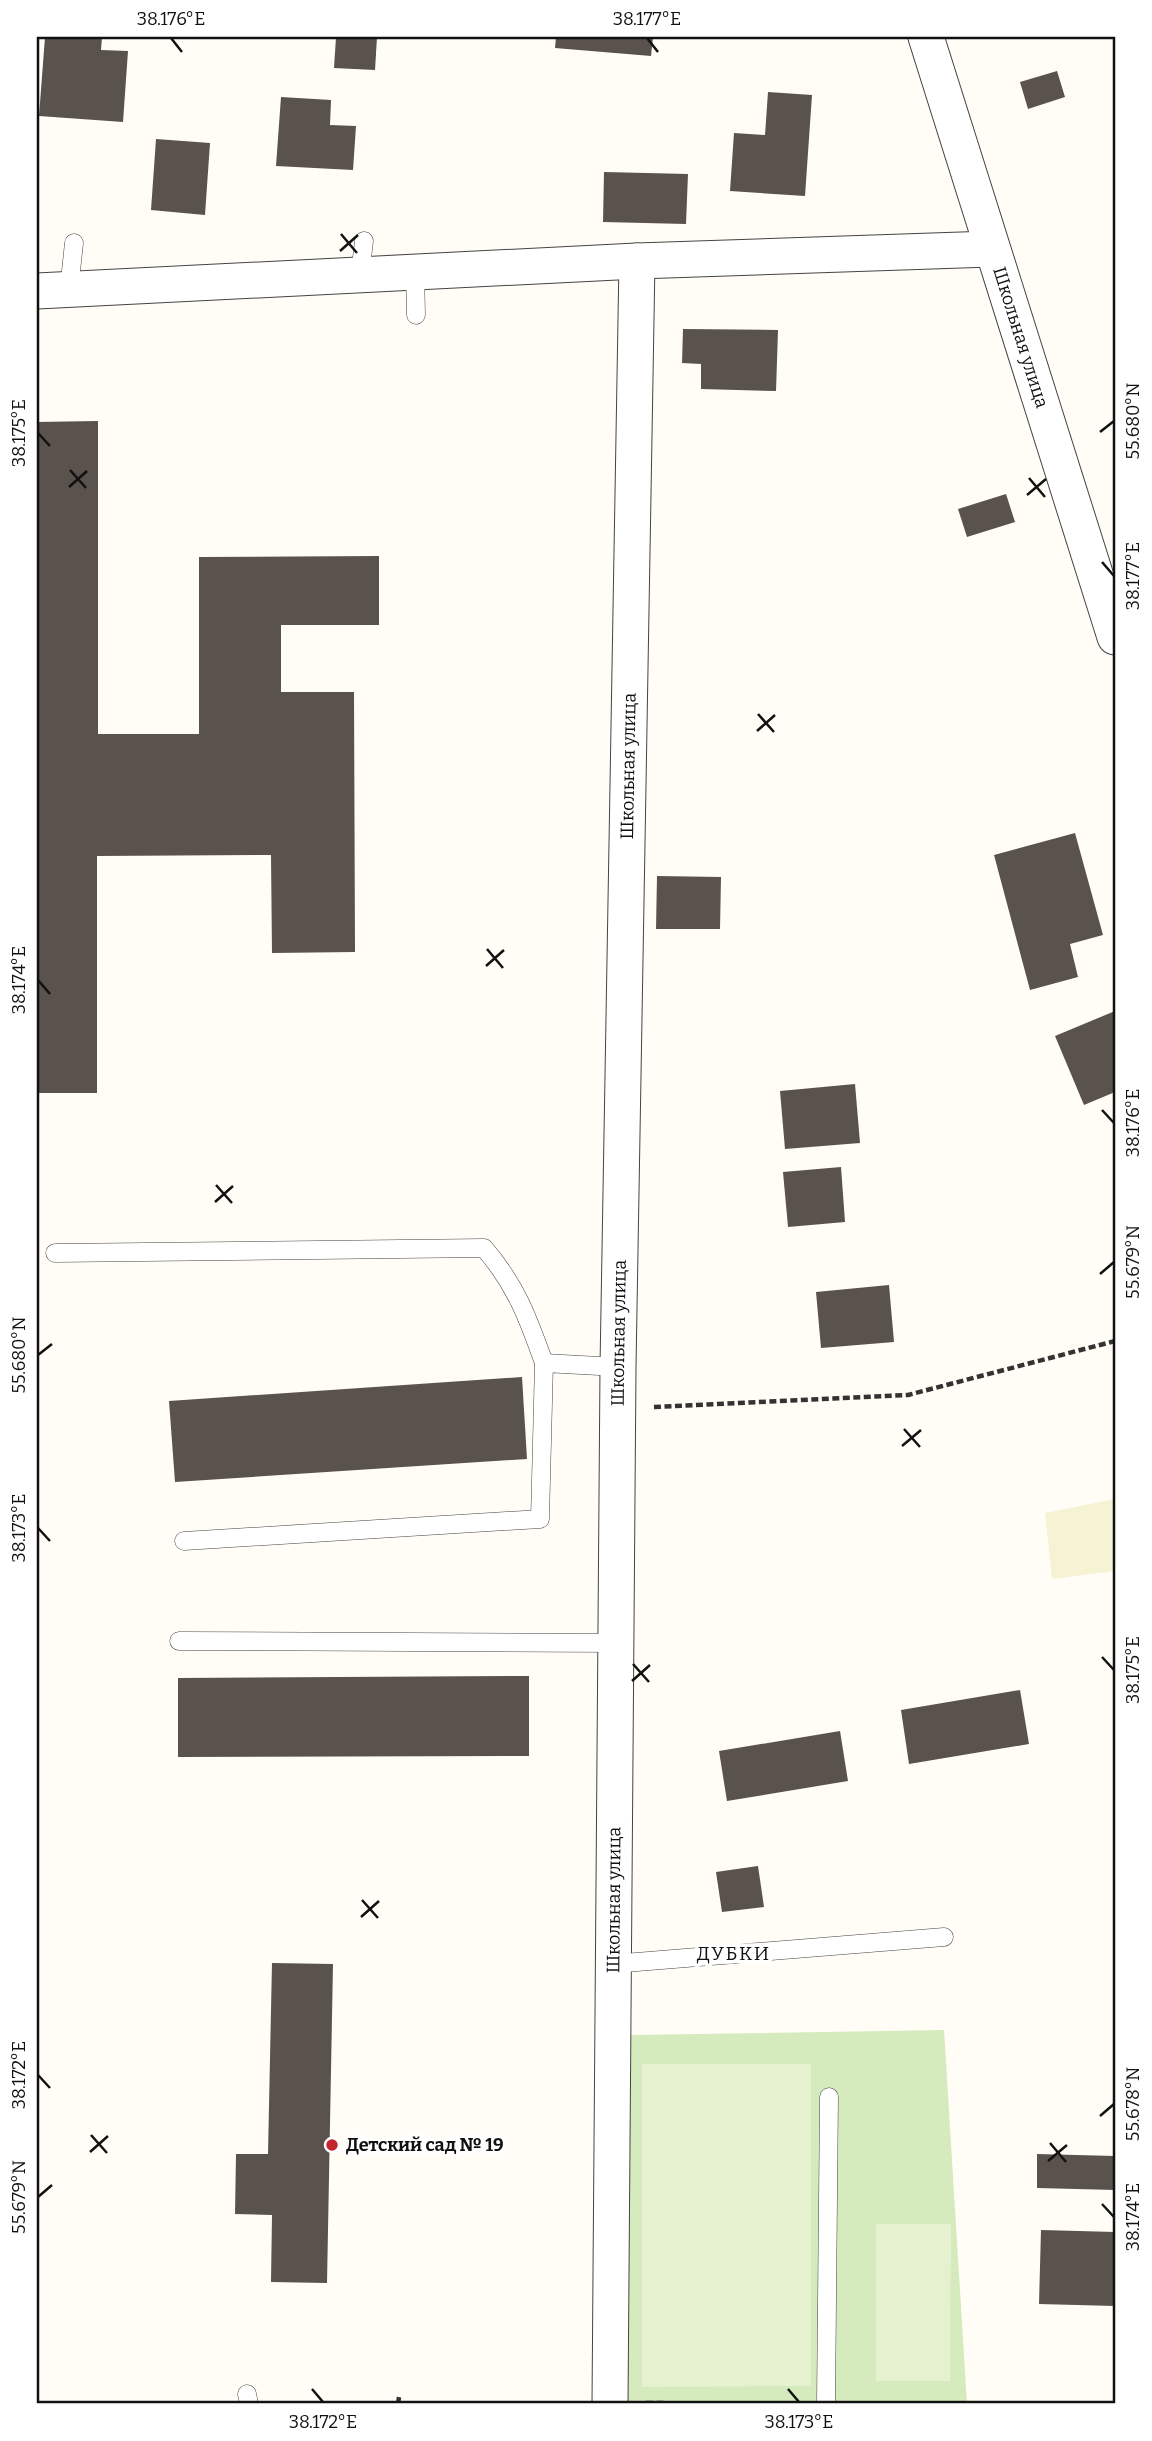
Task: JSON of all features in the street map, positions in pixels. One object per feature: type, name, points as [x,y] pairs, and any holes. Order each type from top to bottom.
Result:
[{"type":"street","name":"Школьная улица","points":[[926,37],[1115,636]]},
{"type":"street","points":[[53,290],[637,261],[991,249]]},
{"type":"street","name":"Школьная улица","points":[[610,2404],[617,1409],[637,261]]},
{"type":"lane","points":[[360,275],[364,241]]},
{"type":"lane","points":[[53,290],[74,243]]},
{"type":"lane","points":[[415,272],[416,315]]},
{"type":"lane","points":[[55,1254],[484,1248],[508,1276],[527,1314],[544,1363],[540,1519],[184,1541]]},
{"type":"lane","points":[[544,1363],[618,1367]]},
{"type":"lane","points":[[179,1641],[615,1643]]},
{"type":"lane","points":[[612,1964],[944,1937]]},
{"type":"lane","points":[[826,2404],[829,2097]]},
{"type":"path","points":[[617,1409],[908,1395],[1115,1341]]},
{"type":"path","points":[[398,2404],[399,2397]]},
{"type":"path","points":[[645,2404],[826,2404]]},
{"type":"shaded area","points":[[1115,1499],[1115,1571],[1052,1579],[1045,1513]]},
{"type":"green space","points":[[944,2030],[967,2404],[625,2404],[631,2035]]},
{"type":"green space","points":[[642,2064],[811,2064],[811,2386],[642,2387]]},
{"type":"green space","points":[[876,2224],[951,2224],[950,2381],[876,2381]]},
{"type":"building","points":[[45,37],[102,37],[101,50],[128,51],[123,122],[39,116]]},
{"type":"building","points":[[336,37],[377,37],[375,70],[334,68]]},
{"type":"building","points":[[556,37],[653,37],[651,56],[555,48]]},
{"type":"building","points":[[1057,71],[1065,97],[1028,109],[1020,82]]},
{"type":"building","points":[[768,92],[812,95],[805,196],[730,191],[734,133],[765,135]]},
{"type":"building","points":[[281,97],[331,100],[330,125],[356,126],[353,170],[276,166]]},
{"type":"building","points":[[156,139],[210,143],[205,215],[151,210]]},
{"type":"building","points":[[604,172],[688,174],[686,224],[603,222]]},
{"type":"building","points":[[683,329],[778,330],[776,391],[701,389],[701,364],[682,363]]},
{"type":"building","points":[[98,421],[98,734],[199,734],[199,557],[379,556],[379,625],[281,625],[281,692],[354,692],[355,952],[272,953],[271,855],[97,856],[97,1093],[37,1093],[37,422]]},
{"type":"building","points":[[1006,494],[1015,522],[967,537],[958,509]]},
{"type":"building","points":[[1075,833],[1103,935],[1070,944],[1078,977],[1030,990],[994,855]]},
{"type":"building","points":[[657,876],[721,877],[720,929],[656,929]]},
{"type":"building","points":[[1115,1011],[1115,1092],[1084,1105],[1055,1036]]},
{"type":"building","points":[[855,1084],[860,1143],[785,1149],[780,1091]]},
{"type":"building","points":[[841,1167],[845,1222],[788,1227],[783,1172]]},
{"type":"building","points":[[889,1285],[894,1342],[821,1348],[816,1292]]},
{"type":"building","points":[[522,1377],[527,1459],[175,1482],[169,1401]]},
{"type":"building","points":[[529,1676],[529,1756],[178,1757],[178,1678]]},
{"type":"building","points":[[1020,1690],[1029,1744],[909,1764],[901,1710]]},
{"type":"building","points":[[840,1731],[848,1781],[727,1801],[719,1751]]},
{"type":"building","points":[[758,1866],[764,1907],[722,1912],[716,1872]]},
{"type":"building","points":[[272,1963],[333,1964],[327,2283],[271,2282],[272,2215],[235,2214],[236,2154],[268,2154]]},
{"type":"building","points":[[1037,2154],[1115,2156],[1115,2190],[1037,2188]]},
{"type":"building","points":[[1041,2230],[1115,2232],[1115,2306],[1039,2304]]},
{"type":"place","name":"Детский сад № 19","points":[[332,2145]]},
{"type":"district","name":"ДУБКИ","points":[[734,1953]]}]
